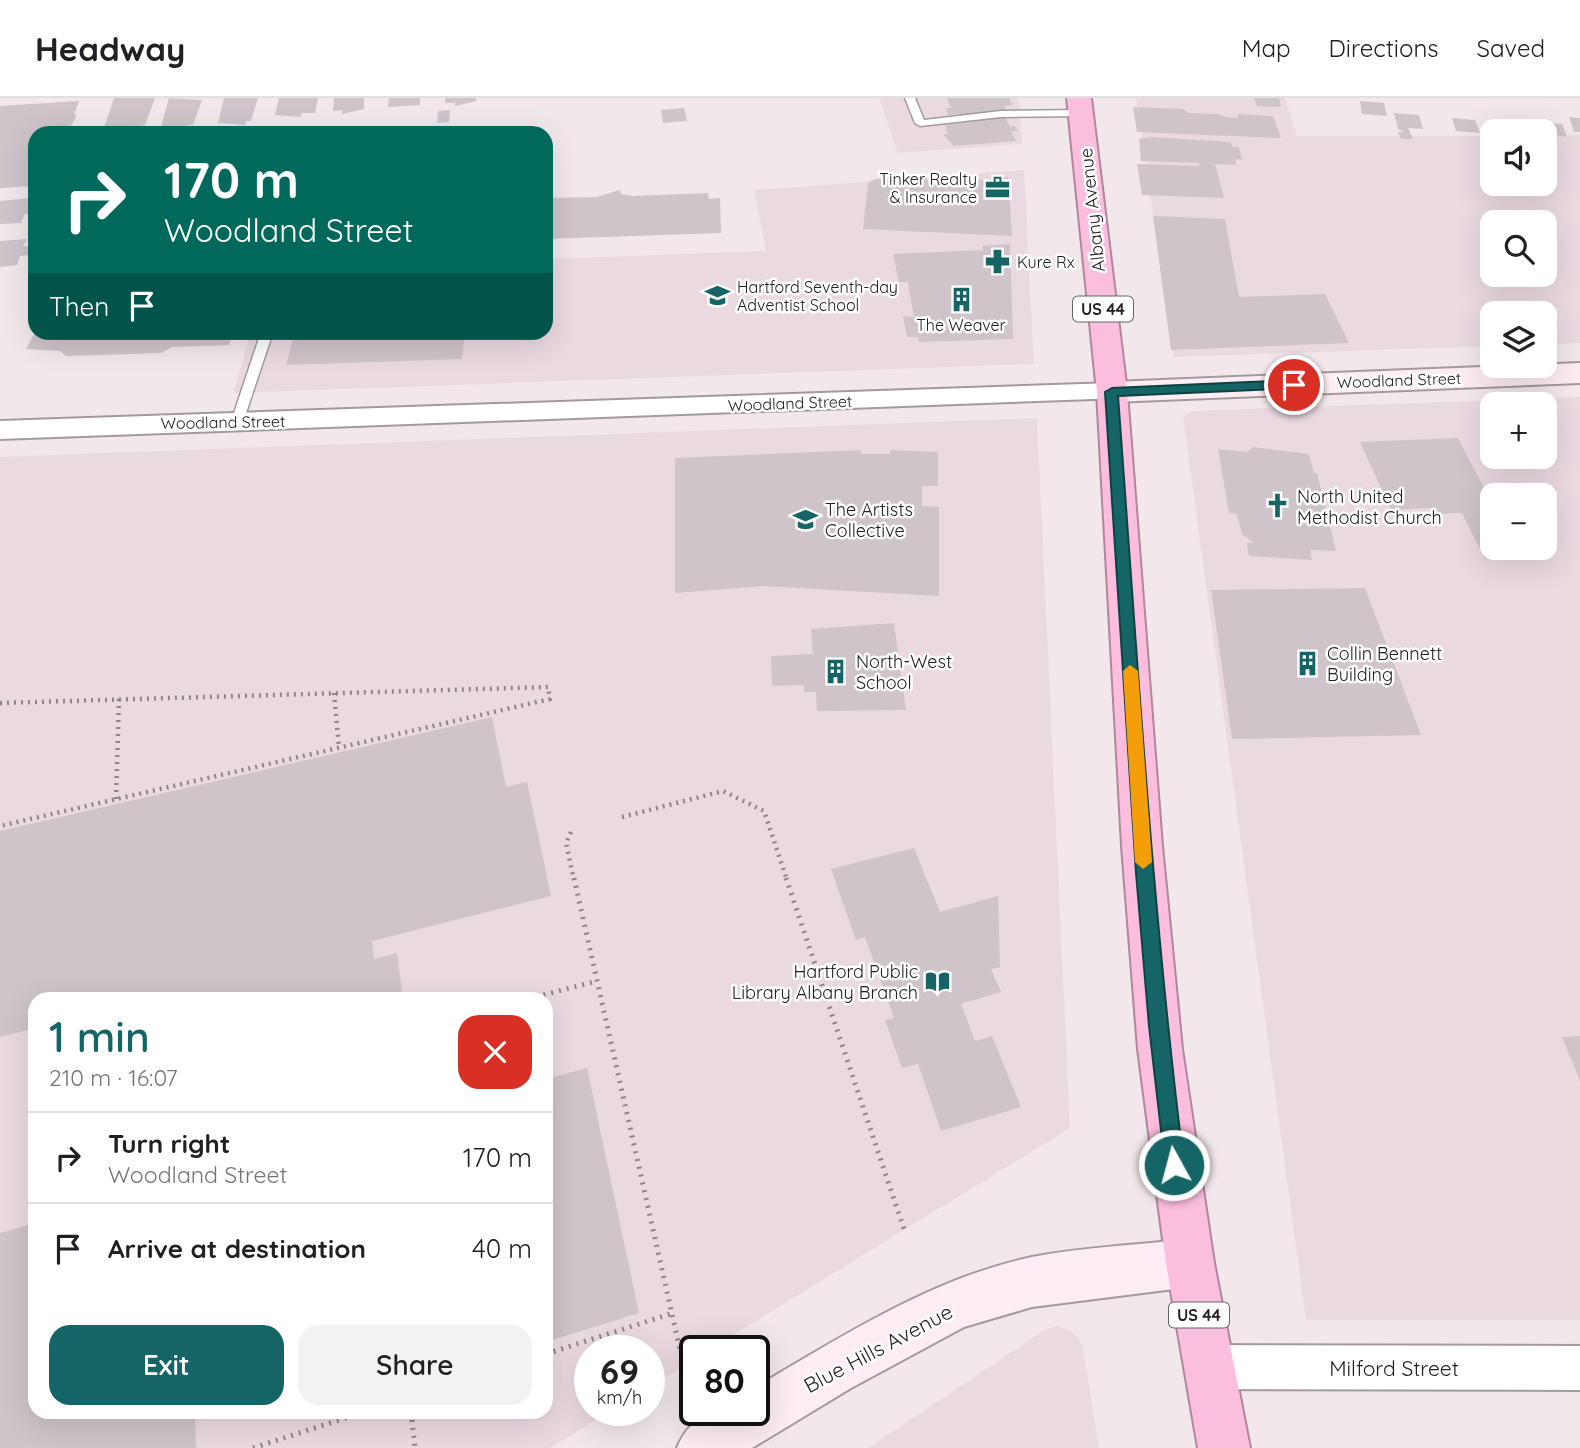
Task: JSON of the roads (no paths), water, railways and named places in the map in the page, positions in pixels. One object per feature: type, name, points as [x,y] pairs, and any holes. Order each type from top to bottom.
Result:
[{"type":"highway","name":"Albany Avenue","points":[[1080,105],[1112,392],[1153,980],[1174,1165],[1224,1448]]},
{"type":"main road","name":"Woodland Street","points":[[1112,392],[1580,373]]},
{"type":"main road","name":"Blue Hills Avenue","points":[[704,1448],[833,1370],[955,1306],[1032,1282],[1190,1263]]},
{"type":"street","name":"Woodland Street","points":[[0,430],[1112,392]]},
{"type":"street","name":"Milford Street","points":[[1208,1367],[1580,1368]]},
{"type":"lane","points":[[910,98],[920,123],[1080,105]]},
{"type":"lane","points":[[237,422],[264,340]]},
{"type":"place","name":"Tinker Realty & Insurance","points":[[997,188]]},
{"type":"place","name":"Kure Rx","points":[[997,262]]},
{"type":"place","name":"Hartford Seventh-day Adventist School","points":[[717,296]]},
{"type":"place","name":"The Weaver","points":[[961,299]]},
{"type":"place","name":"North United Methodist Church","points":[[1277,506]]},
{"type":"place","name":"The Artists Collective","points":[[805,519]]},
{"type":"place","name":"Collin Bennett Building","points":[[1307,663]]},
{"type":"place","name":"North-West School","points":[[836,671]]},
{"type":"place","name":"Hartford Public Library Albany Branch","points":[[938,981]]}]
